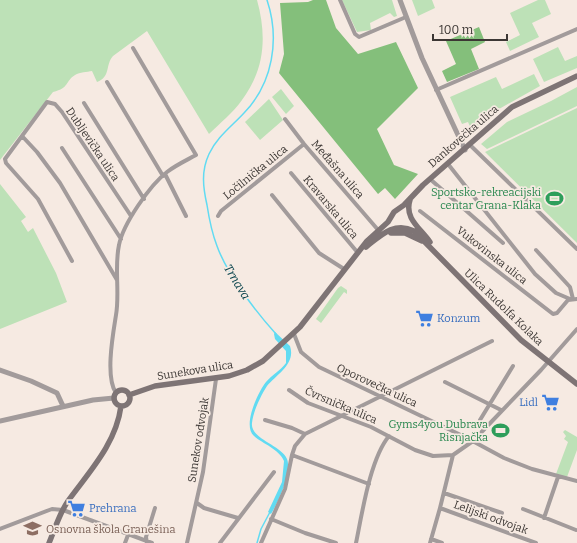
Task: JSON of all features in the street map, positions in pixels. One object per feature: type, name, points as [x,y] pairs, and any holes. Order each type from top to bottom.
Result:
[{"type":"main road","name":"Dankovečka ulica","points":[[399,209],[430,178],[465,150],[491,124],[512,107],[577,76]]},
{"type":"main road","points":[[359,252],[388,229],[401,228],[410,224],[411,198]]},
{"type":"main road","points":[[294,334],[344,269],[394,212],[399,209],[405,210],[410,216]]},
{"type":"main road","name":"Ulica Rudolfa Kolaka","points":[[410,216],[440,257]]},
{"type":"main road","points":[[391,217],[393,224],[401,228]]},
{"type":"main road","name":"Ulica Rudolfa Kolaka","points":[[401,228],[416,232],[494,314],[521,340],[577,384]]},
{"type":"main road","points":[[376,239],[391,232],[405,233],[416,237],[428,246]]},
{"type":"main road","name":"Sunekova ulica","points":[[129,395],[155,386],[216,379],[237,374],[252,367],[281,346],[294,334]]},
{"type":"main road","points":[[49,543],[63,510],[100,459],[118,422],[122,406],[128,403],[129,395],[123,391],[115,396],[115,403],[122,406]]},
{"type":"street","points":[[340,0],[355,34],[359,37],[406,17]]},
{"type":"street","points":[[400,0],[436,90],[465,150]]},
{"type":"street","points":[[436,90],[577,29]]},
{"type":"street","points":[[0,421],[63,406],[115,396],[112,382],[111,360],[118,304],[117,280],[121,239],[130,216],[164,175],[196,155],[133,48]]},
{"type":"street","points":[[107,82],[164,175],[186,216]]},
{"type":"street","name":"Dubljevička ulica","points":[[72,261],[38,199],[6,163],[5,159],[47,102],[55,104],[80,137],[130,216]]},
{"type":"street","name":"Dubljevička ulica","points":[[84,103],[144,198]]},
{"type":"street","name":"Međašna ulica","points":[[285,119],[304,144],[378,231]]},
{"type":"street","points":[[22,136],[37,152],[60,183],[117,280]]},
{"type":"street","name":"Ločilnička ulica","points":[[218,216],[221,211],[304,144]]},
{"type":"street","points":[[470,145],[577,249]]},
{"type":"street","points":[[62,148],[121,239]]},
{"type":"street","points":[[448,164],[535,274],[556,293],[573,299]]},
{"type":"street","name":"Kravarska ulica","points":[[291,173],[359,252]]},
{"type":"street","points":[[430,178],[503,243]]},
{"type":"street","points":[[272,195],[319,253],[344,269]]},
{"type":"street","name":"Vukovinska ulica","points":[[420,211],[553,314],[557,313],[573,299]]},
{"type":"street","points":[[536,250],[570,287],[573,299]]},
{"type":"street","points":[[442,543],[430,541],[444,494],[452,455],[473,441],[501,410],[549,362],[577,329]]},
{"type":"street","name":"Oporovečka ulica","points":[[294,334],[299,350],[312,363],[473,441],[504,458],[577,482]]},
{"type":"street","points":[[261,543],[285,489],[295,446],[305,434],[339,415],[492,341]]},
{"type":"street","points":[[480,420],[513,366]]},
{"type":"street","points":[[0,370],[31,381],[57,393],[63,406]]},
{"type":"street","name":"Sunekov odvojak","points":[[187,543],[203,472],[216,379]]},
{"type":"street","points":[[445,382],[501,410]]},
{"type":"street","name":"Čvrsnička ulica","points":[[289,390],[308,403],[389,436],[415,450],[433,456],[452,455]]},
{"type":"street","points":[[265,420],[292,428],[305,434]]},
{"type":"street","points":[[356,543],[369,484],[384,442],[389,436]]},
{"type":"street","points":[[292,455],[369,484]]},
{"type":"street","points":[[220,543],[274,472]]},
{"type":"street","points":[[544,518],[558,477]]},
{"type":"street","points":[[444,494],[502,513]]},
{"type":"street","points":[[197,503],[204,508],[238,518]]},
{"type":"street","points":[[148,543],[146,537],[155,508]]},
{"type":"street","name":"Lelijski odvojak","points":[[440,508],[536,543]]},
{"type":"street","points":[[0,529],[52,509],[63,510],[148,543]]},
{"type":"street","points":[[523,509],[576,530]]},
{"type":"street","points":[[271,519],[305,533],[336,543]]},
{"type":"street","points":[[125,543],[128,535]]},
{"type":"green space","points":[[0,0],[257,0],[262,26],[262,52],[250,88],[231,114],[209,134],[147,31],[113,56],[106,74],[101,80],[97,82],[92,71],[77,74],[72,77],[65,86],[53,92],[0,160]]},
{"type":"green space","points":[[313,0],[326,0],[336,28],[358,54],[396,42],[418,88],[377,129],[394,165],[418,174],[395,199],[385,188],[378,194],[279,73],[284,54],[280,3],[308,2]]},
{"type":"green space","points":[[342,0],[392,0],[397,16],[394,17],[390,13],[370,23],[371,30],[357,32]]},
{"type":"green space","points":[[412,0],[432,0],[435,8],[418,16]]},
{"type":"green space","points":[[538,0],[545,0],[551,14],[532,23],[539,37],[510,51],[506,42],[520,35],[510,13]]},
{"type":"green space","points":[[479,27],[485,42],[471,49],[479,69],[447,82],[442,71],[456,64],[446,41]]},
{"type":"green space","points":[[558,47],[565,61],[577,56],[577,68],[544,82],[533,59]]},
{"type":"green space","points":[[534,74],[540,86],[499,109],[473,133],[468,122],[462,124],[450,97],[496,77],[502,89]]},
{"type":"green space","points":[[577,87],[577,106],[487,149],[481,144],[507,122]]},
{"type":"green space","points":[[281,89],[294,106],[286,114],[272,97]]},
{"type":"green space","points":[[269,99],[283,120],[260,140],[245,122]]},
{"type":"green space","name":"Sportsko-rekreacijski centar Grana-Klaka","points":[[577,108],[577,243],[485,152]]},
{"type":"green space","points":[[0,184],[26,217],[21,221],[28,232],[33,228],[56,273],[67,302],[0,329]]},
{"type":"green space","points":[[341,286],[347,290],[347,294],[344,292],[321,323],[316,319]]},
{"type":"green space","points":[[565,430],[577,437],[577,450],[567,477],[556,474],[568,442],[564,439],[566,436],[563,432]]},
{"type":"water","points":[[275,332],[290,346],[290,358],[284,368],[267,386],[260,399],[252,423],[253,429],[256,433],[284,454],[287,459],[288,472],[286,479],[271,514],[268,512],[282,482],[284,461],[275,450],[254,436],[251,431],[250,417],[252,409],[268,379],[286,363],[286,351],[275,339]]},
{"type":"waterway","name":"Trnava","points":[[267,0],[273,30],[271,60],[267,74],[262,88],[254,101],[220,137],[212,148],[206,160],[204,192],[215,241],[222,257],[243,292],[276,334]]},
{"type":"waterway","name":"Trnava","points":[[257,543],[261,529],[270,512]]},
{"type":"place","name":"Sportsko-rekreacijski centar Grana-Klaka","points":[[554,198]]},
{"type":"place","name":"Konzum","points":[[424,318]]},
{"type":"place","name":"Lidl","points":[[551,402]]},
{"type":"place","name":"Gyms4you Dubrava Risnjačka","points":[[501,430]]},
{"type":"place","name":"Prehrana","points":[[76,508]]},
{"type":"place","name":"Osnovna škola Granešina","points":[[33,529]]}]
